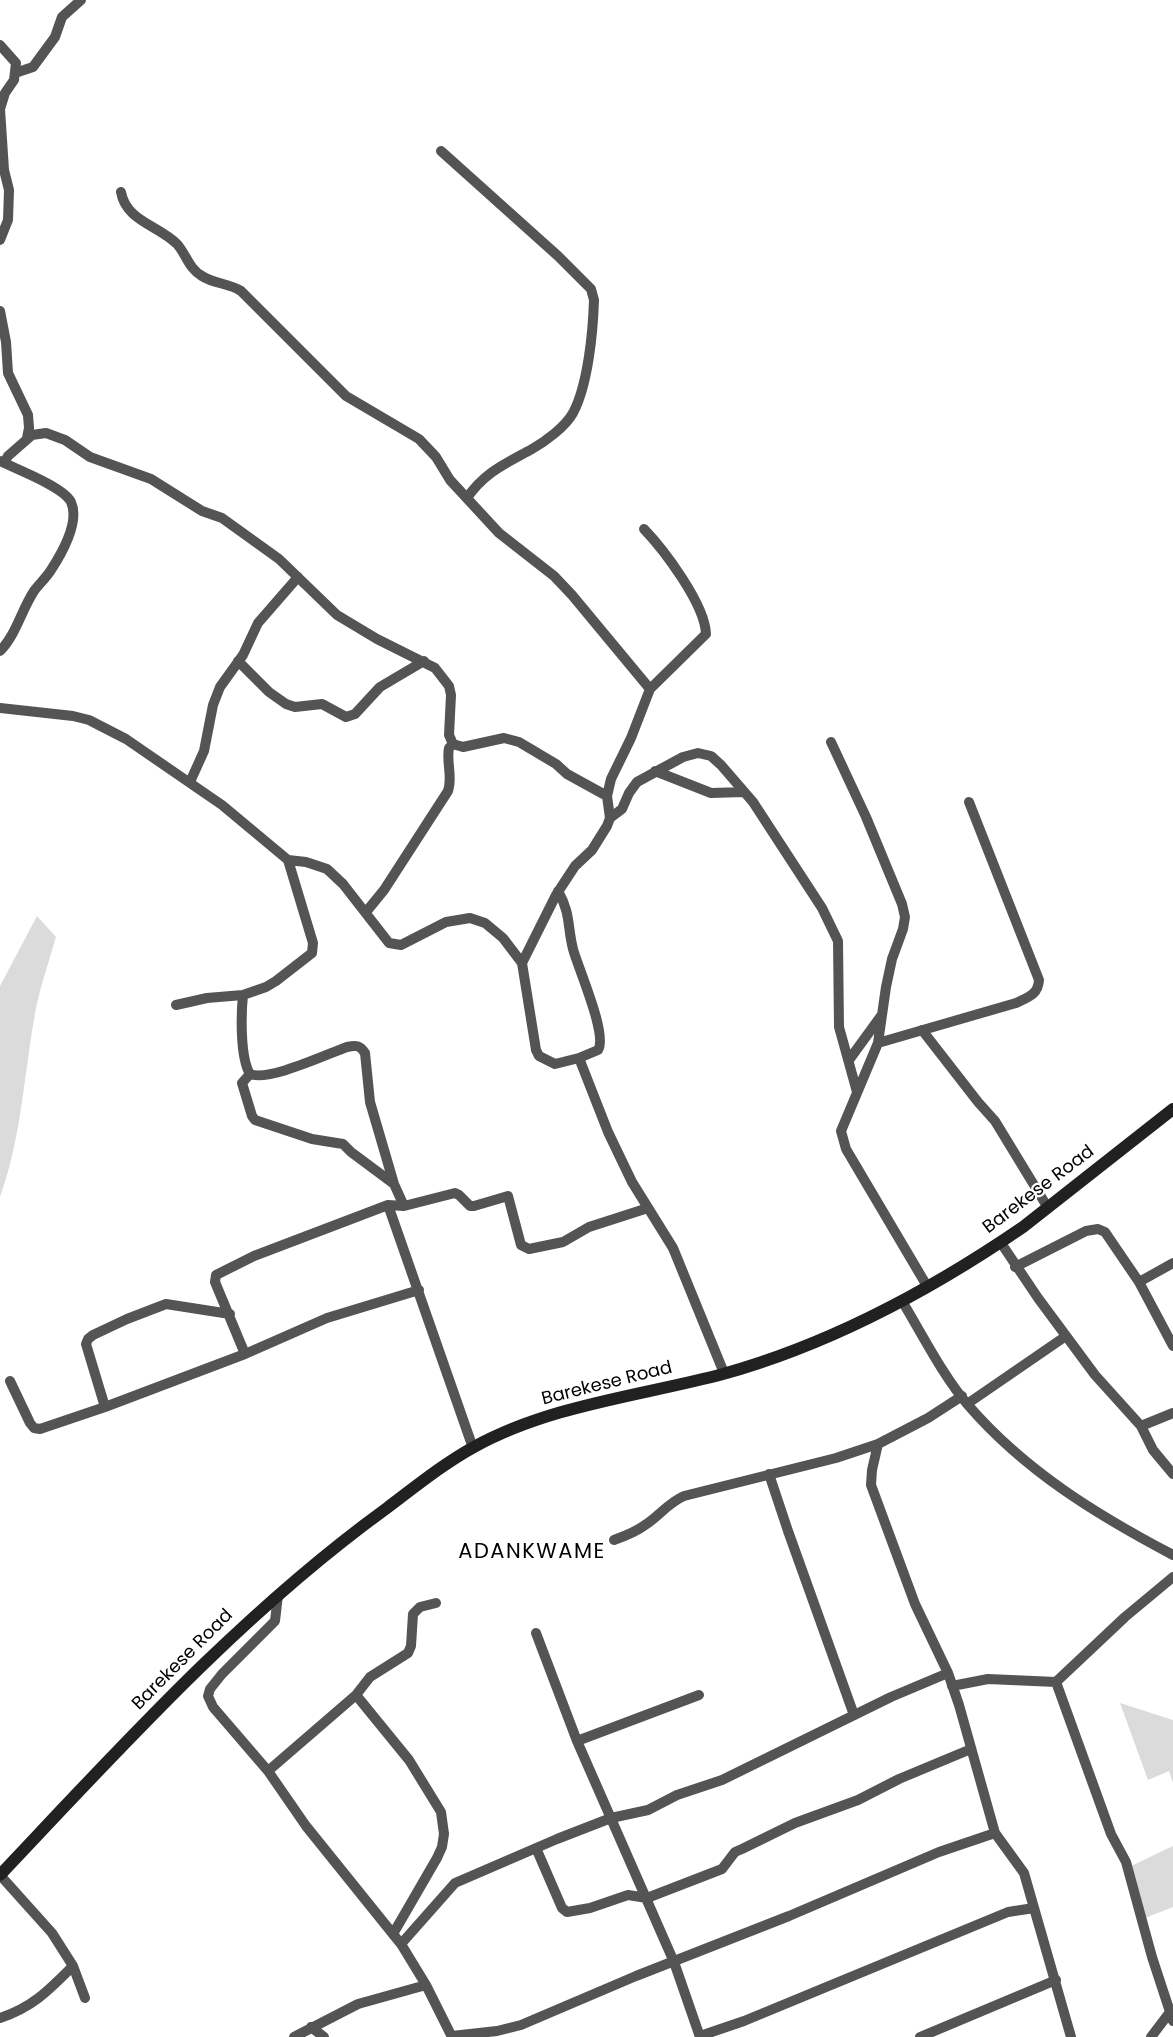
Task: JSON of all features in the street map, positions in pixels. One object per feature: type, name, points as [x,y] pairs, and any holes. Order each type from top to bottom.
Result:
[{"type":"main road","name":"Barekese Road","points":[[0,1875],[178,1689],[278,1595],[354,1531],[432,1474],[473,1448],[559,1412],[724,1373],[807,1347],[861,1323],[1001,1243],[1173,1109]]},
{"type":"street","points":[[15,73],[33,67],[55,37],[62,17],[81,0]]},
{"type":"street","points":[[0,45],[16,63],[14,80],[5,93],[0,110],[4,170],[9,190],[8,220],[0,240]]},
{"type":"street","points":[[441,151],[591,288],[594,300],[584,382],[573,412],[566,423],[535,447],[492,471],[477,484],[467,498]]},
{"type":"street","points":[[121,192],[128,210],[171,239],[201,276],[231,285],[241,291],[346,396],[419,439],[436,457],[450,480],[499,533],[554,576],[650,689]]},
{"type":"street","points":[[0,311],[6,342],[8,373],[28,415],[27,438]]},
{"type":"street","points":[[0,651],[14,631],[34,591],[51,570],[72,530],[75,516],[70,500],[58,489],[2,462],[27,438],[46,433],[65,440],[90,457],[151,479],[202,511],[222,518],[279,558],[337,615],[377,639],[435,668],[450,686],[449,735],[453,744],[463,747],[504,738],[519,742],[556,764],[567,774],[607,796]]},
{"type":"street","points":[[610,818],[607,796],[611,779],[631,738],[650,689],[705,634],[705,627],[678,571],[644,529]]},
{"type":"street","points":[[190,782],[204,751],[213,705],[220,687],[251,641],[258,623],[298,577]]},
{"type":"street","points":[[238,661],[268,693],[286,704],[295,707],[327,705],[346,717],[355,714],[380,687],[424,661]]},
{"type":"street","points":[[0,708],[73,716],[89,720],[145,750],[222,805],[288,860],[313,942],[312,953],[276,981],[243,995],[207,998],[176,1005]]},
{"type":"street","points":[[831,742],[871,828],[902,904],[905,917],[892,959],[878,1043],[841,1131],[842,1138],[846,1149],[927,1286]]},
{"type":"street","points":[[366,912],[384,891],[448,791],[451,784],[447,754],[453,744]]},
{"type":"street","points":[[522,963],[558,891],[575,866],[592,850],[610,818],[622,809],[637,782],[683,756],[698,753],[711,756],[753,802],[833,928],[838,941],[839,1027],[858,1092]]},
{"type":"street","points":[[655,771],[711,793],[744,792]]},
{"type":"street","points":[[878,1043],[1016,1003],[1034,995],[1038,988],[1039,980],[969,802]]},
{"type":"street","points":[[288,860],[306,862],[327,869],[343,884],[384,938],[396,945],[446,922],[470,918],[485,923],[503,938],[522,963],[536,1050],[539,1056],[555,1064],[598,1050],[602,1040],[574,951],[566,906],[558,891]]},
{"type":"street","points":[[243,995],[241,1015],[245,1064],[250,1074],[254,1076],[285,1070],[347,1047],[357,1045],[366,1053],[370,1102],[394,1184],[404,1206]]},
{"type":"street","points":[[849,1060],[881,1016]]},
{"type":"street","points":[[922,1030],[995,1121],[1048,1208]]},
{"type":"street","points":[[579,1058],[608,1132],[632,1182],[673,1248],[724,1373]]},
{"type":"street","points":[[250,1074],[242,1083],[252,1116],[255,1119],[282,1131],[343,1144],[394,1184]]},
{"type":"street","points":[[245,1354],[215,1282],[216,1275],[254,1256],[388,1205],[404,1206],[455,1193],[470,1206],[508,1196],[521,1245],[529,1249],[562,1242],[589,1227],[648,1208]]},
{"type":"street","points":[[388,1205],[473,1448]]},
{"type":"street","points":[[1015,1267],[1086,1231],[1098,1229],[1105,1232],[1139,1282],[1173,1346]]},
{"type":"street","points":[[1001,1243],[1015,1267],[1095,1375],[1141,1426],[1153,1450],[1173,1474]]},
{"type":"street","points":[[1139,1282],[1173,1263]]},
{"type":"street","points":[[10,1381],[30,1423],[37,1429],[105,1407],[245,1354],[327,1318],[419,1290]]},
{"type":"street","points":[[902,1300],[965,1400],[1004,1443],[1056,1486],[1118,1526],[1173,1555]]},
{"type":"street","points":[[105,1407],[86,1344],[93,1335],[127,1318],[166,1304],[230,1314]]},
{"type":"street","points":[[614,1540],[629,1535],[647,1524],[674,1500],[836,1458],[878,1444],[965,1400],[1066,1336]]},
{"type":"street","points":[[1141,1426],[1173,1413]]},
{"type":"street","points":[[878,1444],[871,1485],[915,1604],[948,1673],[995,1833],[1024,1873],[1071,2037]]},
{"type":"street","points":[[769,1474],[854,1715]]},
{"type":"street","points":[[952,1686],[988,1679],[1056,1682],[1125,1617],[1173,1578]]},
{"type":"street","points":[[278,1595],[275,1621],[222,1674],[210,1689],[208,1696],[213,1707],[268,1771],[306,1826],[401,1944],[443,2016],[449,2037],[497,2031],[521,2025],[939,1852],[995,1833]]},
{"type":"street","points":[[268,1771],[356,1695],[370,1677],[408,1653],[411,1646],[413,1614],[420,1607],[436,1604]]},
{"type":"street","points":[[537,1633],[577,1741],[674,1962],[700,2036],[744,2021],[1008,1912],[1034,1908]]},
{"type":"street","points":[[401,1944],[455,1883],[611,1818],[648,1810],[722,1779],[854,1715],[948,1673]]},
{"type":"street","points":[[1056,1682],[1111,1834],[1126,1862],[1152,1957],[1172,2015],[1151,2037]]},
{"type":"street","points":[[356,1695],[409,1761],[441,1812],[443,1822],[442,1847],[393,1934]]},
{"type":"street","points":[[577,1741],[699,1695]]},
{"type":"street","points":[[536,1848],[562,1908],[567,1912],[590,1908],[628,1895],[647,1898],[722,1869],[735,1852],[795,1823],[858,1800],[899,1779],[971,1749]]},
{"type":"street","points":[[0,1875],[52,1933],[73,1965],[85,1998]]},
{"type":"street","points":[[0,2018],[20,2011],[44,1995],[73,1965]]},
{"type":"street","points":[[920,2037],[1056,1980]]},
{"type":"street","points":[[294,2037],[358,2004],[426,1985]]},
{"type":"street","points":[[311,2027],[324,2037]]},
{"type":"shaded area","points":[[37,916],[56,937],[36,1008],[18,1127],[0,1197],[0,986]]},
{"type":"shaded area","points":[[1120,1703],[1173,1720],[1173,1783],[1169,1771],[1148,1780]]},
{"type":"shaded area","points":[[1173,1846],[1173,1907],[1145,1918],[1131,1866]]},
{"type":"district","name":"ADANKWAME","points":[[532,1553]]}]
